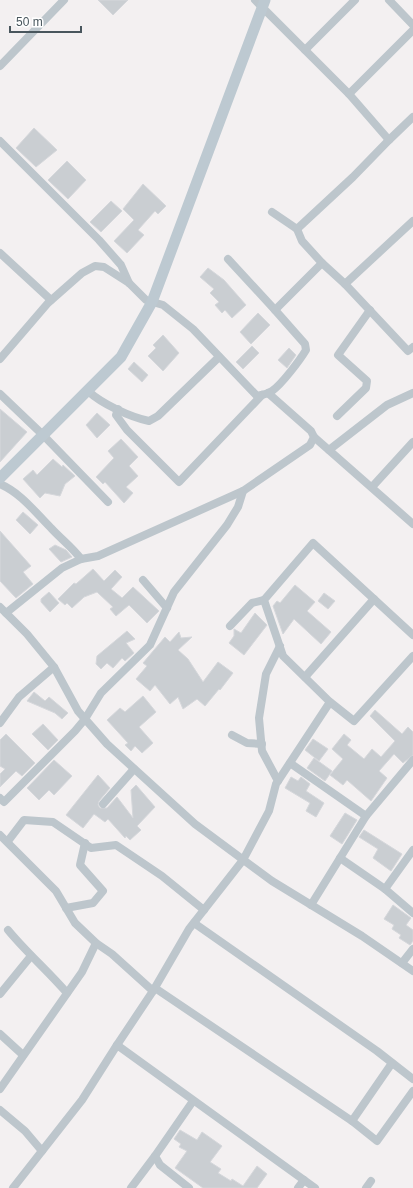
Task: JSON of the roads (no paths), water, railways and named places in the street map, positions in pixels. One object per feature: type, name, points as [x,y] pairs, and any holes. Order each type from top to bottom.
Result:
[{"type":"street","points":[[0,66],[64,0]]},
{"type":"street","points":[[389,0],[413,25]]},
{"type":"street","points":[[305,50],[351,1]]},
{"type":"street","points":[[0,478],[121,357],[152,302],[261,2],[305,50],[349,94],[389,140]]},
{"type":"street","points":[[349,94],[413,30]]},
{"type":"street","points":[[297,229],[353,177],[413,117]]},
{"type":"street","points":[[0,140],[99,240],[121,265],[129,283]]},
{"type":"street","points":[[272,212],[297,229],[302,241],[322,263],[345,284],[408,351],[413,347]]},
{"type":"street","points":[[345,284],[413,221]]},
{"type":"street","points":[[0,254],[51,300]]},
{"type":"street","points":[[0,359],[51,300],[82,273],[95,266],[104,267],[129,283],[146,300],[163,306],[193,329],[257,396],[266,394],[272,391],[300,359],[306,350],[305,344],[228,259]]},
{"type":"street","points":[[274,310],[322,263]]},
{"type":"street","points":[[337,416],[366,388],[367,381],[338,355],[370,310]]},
{"type":"street","points":[[88,391],[96,398],[136,418],[149,422],[158,416],[219,357]]},
{"type":"street","points":[[329,450],[387,406],[413,393]]},
{"type":"street","points":[[0,394],[43,435],[108,502]]},
{"type":"street","points":[[118,409],[116,415],[127,430],[179,482],[266,394]]},
{"type":"street","points":[[266,394],[312,431],[314,437],[413,524]]},
{"type":"street","points":[[314,437],[310,445],[243,491],[98,556],[81,559],[62,568],[3,611],[27,634],[54,667],[78,711],[107,744],[195,824],[272,881],[413,971]]},
{"type":"street","points":[[372,487],[413,442]]},
{"type":"street","points":[[0,484],[11,489],[35,511],[81,559]]},
{"type":"street","points":[[1,803],[85,719],[101,693],[150,645],[174,592],[227,525],[238,507],[243,491]]},
{"type":"street","points":[[230,626],[252,602],[264,600],[313,543],[413,635]]},
{"type":"street","points":[[143,580],[167,608]]},
{"type":"street","points":[[305,677],[374,599]]},
{"type":"street","points":[[264,600],[283,656],[330,702],[354,721],[413,656]]},
{"type":"street","points":[[278,781],[262,751],[259,718],[266,674],[280,646]]},
{"type":"street","points":[[0,723],[19,697],[54,667]]},
{"type":"street","points":[[14,1188],[82,1100],[154,990],[194,923],[243,860],[269,811],[278,781],[330,702]]},
{"type":"street","points":[[232,735],[247,743],[262,744]]},
{"type":"street","points":[[311,905],[366,816],[413,760]]},
{"type":"street","points":[[290,763],[366,816]]},
{"type":"street","points":[[103,804],[134,769]]},
{"type":"street","points":[[8,841],[24,820],[53,822],[91,848],[116,845],[162,876],[204,910]]},
{"type":"street","points":[[0,834],[56,891],[74,923],[96,943],[112,954],[154,990],[352,1121],[377,1141],[413,1091]]},
{"type":"street","points":[[66,908],[93,903],[103,891],[80,865],[85,843]]},
{"type":"street","points":[[385,889],[413,850]]},
{"type":"street","points":[[340,858],[385,889],[413,912]]},
{"type":"street","points":[[194,923],[413,1079]]},
{"type":"street","points":[[8,930],[67,993]]},
{"type":"street","points":[[0,1089],[82,972],[96,943]]},
{"type":"street","points":[[402,963],[413,950]]},
{"type":"street","points":[[0,994],[31,956]]},
{"type":"street","points":[[0,1034],[23,1055]]},
{"type":"street","points":[[117,1045],[315,1188]]},
{"type":"street","points":[[352,1121],[392,1063]]},
{"type":"street","points":[[131,1188],[193,1101]]},
{"type":"street","points":[[0,1110],[25,1131],[42,1151]]},
{"type":"street","points":[[155,1156],[160,1165],[189,1188]]},
{"type":"street","points":[[298,1188],[304,1180]]}]
